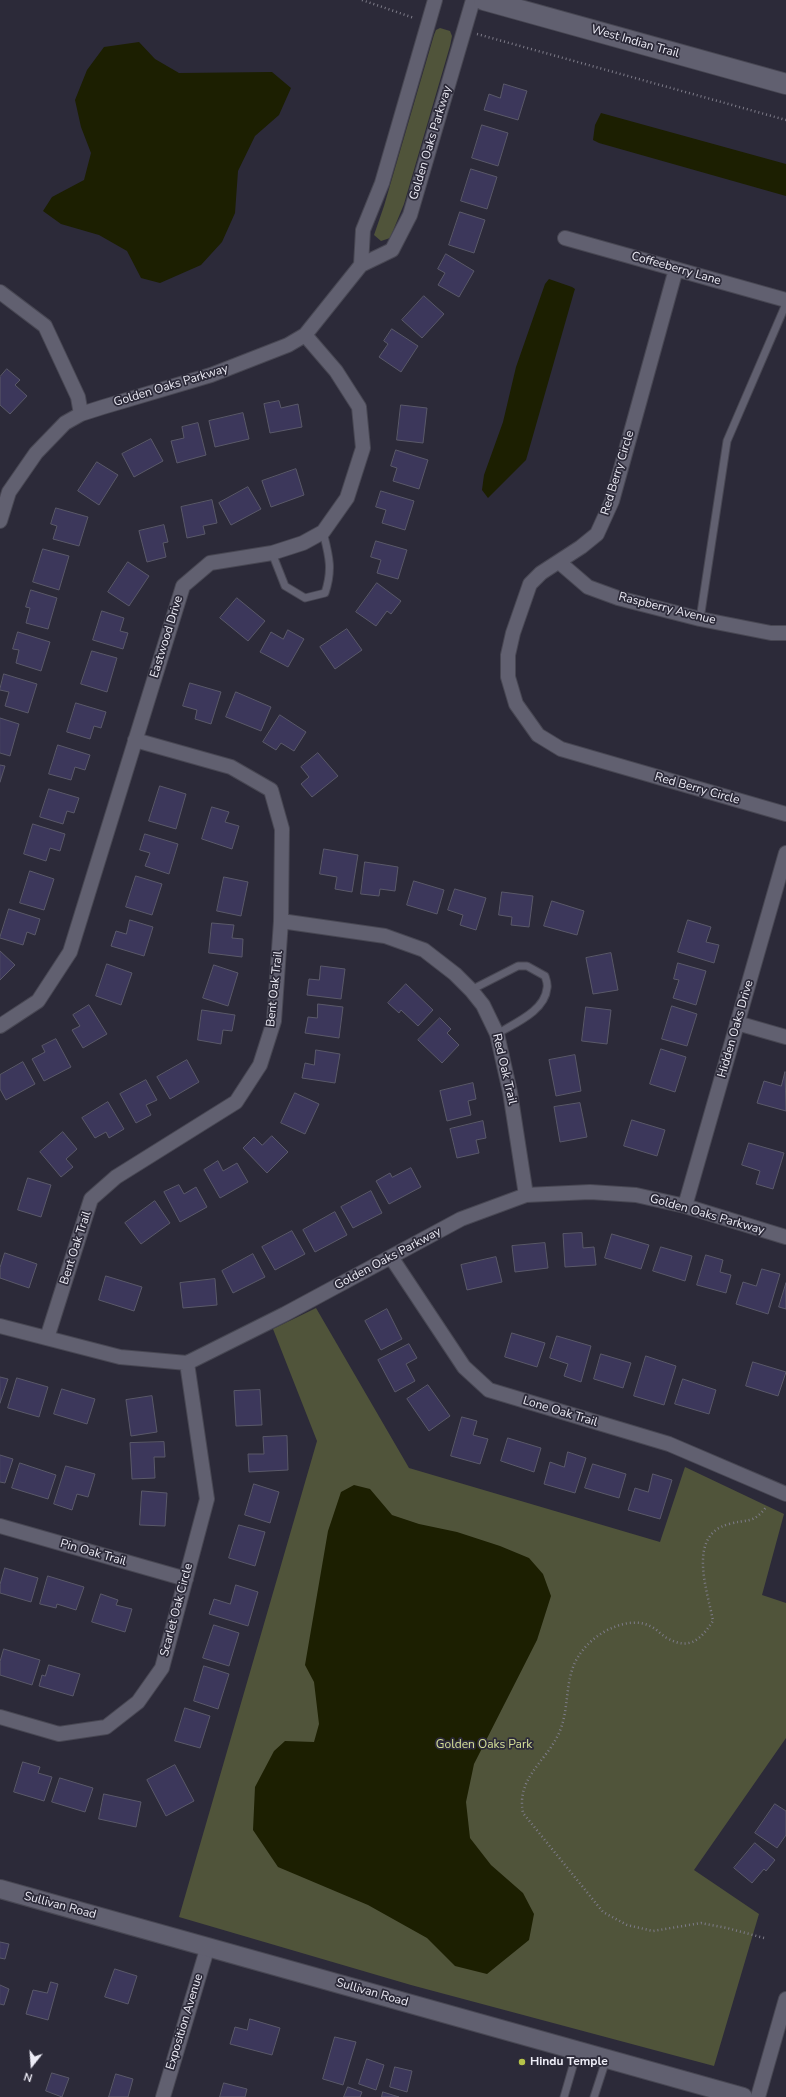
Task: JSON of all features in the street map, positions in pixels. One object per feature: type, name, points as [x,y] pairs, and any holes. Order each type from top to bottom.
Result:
[{"type":"main road","name":"West Indian Trail","points":[[484,0],[786,84]]},
{"type":"street","points":[[361,265],[363,230],[382,184],[435,0]]},
{"type":"street","name":"Golden Oaks Parkway","points":[[0,522],[9,492],[36,453],[65,423],[81,414],[211,375],[288,345],[305,335],[361,265],[392,250],[410,215],[473,0]]},
{"type":"street","name":"Coffeeberry Lane","points":[[565,238],[786,300]]},
{"type":"street","name":"Red Berry Circle","points":[[676,269],[612,502],[597,534],[582,547],[541,573],[530,584],[513,633],[508,655],[508,677],[516,704],[538,735],[561,749],[786,814]]},
{"type":"street","points":[[0,292],[45,326],[78,397],[81,414]]},
{"type":"street","name":"Eastwood Drive","points":[[0,1026],[38,1001],[70,952],[183,586],[210,563],[272,553],[303,543],[323,532],[347,498],[363,448],[359,407],[336,371],[305,335]]},
{"type":"street","name":"Raspberry Avenue","points":[[559,562],[588,587],[618,598],[700,619],[771,632],[786,633]]},
{"type":"street","name":"Bent Oak Trail","points":[[47,1338],[91,1199],[116,1177],[236,1102],[260,1065],[274,1021],[281,921],[282,829],[271,790],[231,767],[135,740]]},
{"type":"street","name":"Hidden Oaks Drive","points":[[686,1206],[786,852]]},
{"type":"street","name":"Red Oak Trail","points":[[281,921],[385,936],[424,950],[455,974],[471,990],[483,1005],[497,1034],[510,1092],[526,1195]]},
{"type":"street","points":[[737,1023],[786,1037]]},
{"type":"street","name":"Golden Oaks Parkway","points":[[187,1363],[285,1314],[461,1219],[526,1195],[590,1192],[636,1195],[686,1206],[786,1237]]},
{"type":"street","name":"Lone Oak Trail","points":[[391,1257],[464,1367],[489,1390],[669,1444],[786,1494]]},
{"type":"street","points":[[0,1326],[120,1357],[187,1363]]},
{"type":"street","name":"Scarlet Oak Circle","points":[[0,1717],[59,1734],[106,1727],[138,1702],[162,1668],[207,1499],[187,1363]]},
{"type":"street","name":"Pin Oak Trail","points":[[0,1526],[186,1579]]},
{"type":"street","name":"Sullivan Road","points":[[0,1889],[208,1946],[577,2052],[743,2097]]},
{"type":"street","name":"Exposition Avenue","points":[[163,2097],[208,1946]]},
{"type":"street","points":[[758,2097],[786,1999]]},
{"type":"lane","points":[[700,619],[727,442],[786,304]]},
{"type":"lane","points":[[272,553],[286,586],[305,598],[325,593],[330,579],[331,560],[323,532]]},
{"type":"lane","points":[[471,990],[518,966],[527,966],[545,976],[547,988],[542,1001],[531,1013],[497,1034]]},
{"type":"lane","points":[[564,2097],[577,2052]]},
{"type":"lane","points":[[594,2097],[606,2060]]},
{"type":"path","points":[[362,0],[428,22]]},
{"type":"path","points":[[464,31],[786,120]]},
{"type":"path","points":[[764,1938],[728,1928],[701,1923],[653,1931],[640,1930],[603,1912],[523,1813],[521,1801],[523,1788],[529,1776],[555,1741],[565,1718],[572,1668],[579,1656],[601,1633],[621,1624],[635,1622],[649,1625],[666,1638],[677,1643],[690,1644],[703,1637],[713,1621],[704,1583],[703,1559],[705,1546],[710,1536],[717,1529],[728,1524],[752,1520],[760,1515],[766,1507]]},
{"type":"green space","points":[[440,28],[450,31],[452,36],[450,46],[404,204],[390,238],[381,241],[374,235],[384,206],[434,35],[436,30]]},
{"type":"green space","name":"Golden Oaks Park","points":[[316,1308],[409,1468],[660,1542],[685,1467],[784,1514],[762,1595],[786,1603],[786,1738],[694,1870],[759,1914],[714,2066],[411,1985],[179,1917],[317,1441],[273,1329]]},
{"type":"shaded area","points":[[139,42],[155,59],[179,73],[272,72],[291,88],[279,115],[255,136],[238,171],[235,213],[222,242],[201,265],[160,283],[141,278],[127,251],[99,235],[61,224],[43,211],[52,197],[84,180],[91,153],[81,127],[75,100],[87,70],[104,47]]},
{"type":"shaded area","points":[[601,113],[786,164],[786,196],[599,143],[593,140],[595,125]]},
{"type":"shaded area","points":[[549,279],[575,289],[526,460],[488,498],[482,490],[484,475],[503,422],[516,367],[545,284]]},
{"type":"shaded area","points":[[354,1485],[370,1489],[392,1515],[419,1524],[457,1532],[500,1546],[529,1558],[543,1574],[551,1596],[537,1640],[474,1764],[466,1802],[470,1838],[491,1865],[523,1893],[534,1914],[529,1940],[487,1974],[455,1966],[427,1938],[368,1905],[278,1867],[253,1830],[255,1787],[274,1751],[285,1741],[314,1742],[319,1724],[314,1682],[305,1665],[328,1531],[341,1492]]},
{"type":"building","points":[[504,84],[527,91],[518,120],[484,110],[489,94],[500,98]]},
{"type":"building","points":[[482,125],[508,133],[498,166],[472,158]]},
{"type":"building","points":[[471,169],[497,177],[487,209],[461,201]]},
{"type":"building","points":[[460,212],[485,220],[474,253],[449,245]]},
{"type":"building","points":[[446,254],[474,271],[459,297],[438,285],[445,273],[438,269]]},
{"type":"building","points":[[424,296],[444,314],[422,338],[402,320]]},
{"type":"building","points":[[392,329],[418,346],[401,372],[379,357],[388,344],[384,341]]},
{"type":"building","points":[[7,369],[20,380],[15,385],[27,396],[10,414],[0,405],[0,377]]},
{"type":"building","points":[[279,401],[281,408],[298,404],[302,427],[270,433],[264,404]]},
{"type":"building","points":[[401,405],[427,408],[423,443],[397,440]]},
{"type":"building","points":[[243,413],[249,439],[215,447],[209,421]]},
{"type":"building","points":[[198,423],[206,455],[177,463],[171,441],[184,438],[182,427]]},
{"type":"building","points":[[151,439],[163,461],[134,477],[122,454]]},
{"type":"building","points":[[396,450],[428,460],[419,489],[393,481],[397,468],[391,466]]},
{"type":"building","points":[[97,462],[118,475],[99,505],[78,491]]},
{"type":"building","points":[[296,469],[304,495],[271,507],[262,481]]},
{"type":"building","points":[[248,487],[261,509],[231,525],[219,503]]},
{"type":"building","points":[[381,491],[414,501],[405,530],[382,523],[386,510],[376,507]]},
{"type":"building","points":[[212,500],[217,523],[203,526],[205,534],[187,538],[181,507]]},
{"type":"building","points":[[56,508],[88,517],[79,546],[53,539],[57,526],[51,524]]},
{"type":"building","points":[[164,525],[168,542],[163,543],[166,557],[147,562],[139,531]]},
{"type":"building","points":[[376,541],[407,550],[398,579],[377,573],[381,560],[371,557]]},
{"type":"building","points":[[43,549],[69,556],[59,590],[33,582]]},
{"type":"building","points":[[128,562],[149,576],[129,606],[108,592]]},
{"type":"building","points":[[377,583],[401,601],[391,614],[387,611],[376,626],[356,612]]},
{"type":"building","points":[[31,590],[57,598],[48,629],[26,623],[30,608],[26,607]]},
{"type":"building","points":[[237,598],[265,621],[248,641],[220,618]]},
{"type":"building","points":[[102,611],[124,618],[120,631],[128,633],[123,649],[93,640]]},
{"type":"building","points":[[347,629],[362,650],[335,669],[320,647]]},
{"type":"building","points":[[288,630],[304,639],[288,667],[260,652],[271,632],[283,639]]},
{"type":"building","points":[[18,632],[50,642],[41,671],[16,663],[19,650],[13,649]]},
{"type":"building","points":[[92,651],[117,658],[107,692],[81,684]]},
{"type":"building","points":[[4,674],[37,684],[28,713],[5,706],[9,692],[0,690]]},
{"type":"building","points":[[190,683],[221,692],[211,724],[195,719],[197,710],[183,706]]},
{"type":"building","points":[[236,692],[271,707],[261,731],[226,717]]},
{"type":"building","points":[[76,703],[106,712],[101,728],[94,726],[90,739],[67,732]]},
{"type":"building","points":[[280,715],[306,732],[294,751],[281,743],[276,750],[263,742]]},
{"type":"building","points":[[0,718],[19,724],[10,756],[0,753]]},
{"type":"building","points":[[58,745],[90,755],[85,770],[75,767],[71,780],[49,774]]},
{"type":"building","points":[[318,753],[338,776],[312,797],[301,784],[309,777],[301,767]]},
{"type":"building","points":[[0,765],[5,766],[0,782]]},
{"type":"building","points":[[160,786],[186,794],[176,829],[149,821]]},
{"type":"building","points":[[49,789],[79,798],[74,813],[67,811],[63,824],[40,817]]},
{"type":"building","points":[[212,807],[229,812],[225,822],[239,826],[232,849],[202,839]]},
{"type":"building","points":[[33,824],[65,834],[60,851],[50,848],[46,861],[24,854]]},
{"type":"building","points":[[145,834],[178,844],[169,874],[145,866],[150,853],[140,850]]},
{"type":"building","points":[[324,849],[358,855],[352,892],[335,889],[337,877],[320,874]]},
{"type":"building","points":[[365,862],[398,867],[395,891],[380,889],[379,896],[361,894]]},
{"type":"building","points":[[30,871],[54,879],[44,910],[20,903]]},
{"type":"building","points":[[136,876],[162,884],[152,915],[126,907]]},
{"type":"building","points":[[224,877],[248,882],[241,916],[217,911]]},
{"type":"building","points":[[414,881],[444,890],[437,914],[407,905]]},
{"type":"building","points":[[455,889],[486,898],[476,930],[460,925],[463,915],[448,910]]},
{"type":"building","points":[[502,892],[533,896],[529,927],[511,925],[512,917],[499,915]]},
{"type":"building","points":[[552,901],[584,911],[577,935],[544,926]]},
{"type":"building","points":[[9,909],[40,919],[35,935],[27,932],[23,945],[0,938]]},
{"type":"building","points":[[130,920],[153,927],[144,956],[111,946],[116,931],[126,934]]},
{"type":"building","points":[[688,920],[711,927],[706,942],[719,945],[714,963],[678,952]]},
{"type":"building","points":[[212,923],[234,925],[232,938],[243,939],[242,957],[209,953]]},
{"type":"building","points":[[0,951],[15,965],[0,980]]},
{"type":"building","points":[[611,953],[618,990],[593,994],[586,958]]},
{"type":"building","points":[[678,963],[706,971],[696,1005],[673,998],[679,980],[674,979]]},
{"type":"building","points":[[107,964],[132,973],[121,1005],[96,996]]},
{"type":"building","points":[[214,965],[238,973],[228,1006],[203,998]]},
{"type":"building","points":[[321,966],[345,969],[341,999],[307,995],[309,979],[319,980]]},
{"type":"building","points":[[406,984],[433,1010],[418,1026],[401,1010],[399,1013],[388,1003]]},
{"type":"building","points":[[318,1004],[343,1007],[339,1038],[305,1033],[308,1017],[317,1018]]},
{"type":"building","points":[[89,1005],[107,1034],[83,1048],[72,1030],[80,1026],[73,1015]]},
{"type":"building","points":[[672,1006],[697,1014],[687,1046],[662,1039]]},
{"type":"building","points":[[586,1007],[611,1010],[607,1044],[582,1041]]},
{"type":"building","points":[[202,1010],[235,1015],[232,1031],[223,1030],[221,1044],[198,1040]]},
{"type":"building","points":[[440,1018],[451,1029],[447,1033],[459,1045],[442,1063],[418,1040]]},
{"type":"building","points":[[56,1039],[71,1067],[44,1081],[32,1059],[45,1052],[42,1046]]},
{"type":"building","points":[[661,1049],[686,1057],[675,1092],[650,1084]]},
{"type":"building","points":[[316,1050],[340,1054],[335,1083],[302,1078],[305,1063],[314,1065]]},
{"type":"building","points":[[575,1055],[581,1091],[556,1096],[549,1060]]},
{"type":"building","points":[[187,1060],[199,1082],[170,1099],[157,1077]]},
{"type":"building","points":[[23,1062],[35,1084],[6,1100],[0,1089],[0,1075]]},
{"type":"building","points":[[785,1072],[786,1111],[757,1103],[764,1081],[781,1086]]},
{"type":"building","points":[[146,1080],[157,1100],[146,1105],[151,1115],[136,1123],[120,1094]]},
{"type":"building","points":[[473,1083],[476,1099],[468,1101],[471,1115],[447,1121],[440,1091]]},
{"type":"building","points":[[295,1093],[319,1104],[305,1134],[281,1123]]},
{"type":"building","points":[[108,1102],[124,1129],[109,1138],[106,1132],[95,1138],[82,1118]]},
{"type":"building","points":[[580,1103],[587,1137],[560,1142],[554,1107]]},
{"type":"building","points":[[632,1120],[665,1130],[657,1156],[624,1146]]},
{"type":"building","points":[[483,1121],[486,1138],[476,1140],[479,1153],[457,1158],[450,1129]]},
{"type":"building","points":[[63,1132],[77,1149],[66,1159],[73,1167],[61,1177],[40,1152]]},
{"type":"building","points":[[272,1136],[288,1152],[267,1173],[243,1148],[254,1137],[262,1145]]},
{"type":"building","points":[[749,1143],[784,1153],[773,1189],[756,1184],[760,1171],[742,1165]]},
{"type":"building","points":[[218,1161],[223,1171],[237,1163],[248,1182],[220,1198],[204,1170]]},
{"type":"building","points":[[411,1168],[421,1187],[389,1204],[376,1181],[390,1173],[392,1177]]},
{"type":"building","points":[[28,1178],[51,1185],[41,1217],[18,1210]]},
{"type":"building","points":[[179,1185],[184,1194],[196,1187],[207,1207],[180,1222],[164,1192]]},
{"type":"building","points":[[371,1191],[382,1213],[353,1228],[341,1207]]},
{"type":"building","points":[[155,1201],[170,1223],[141,1244],[125,1223]]},
{"type":"building","points":[[335,1212],[347,1235],[315,1252],[303,1230]]},
{"type":"building","points":[[292,1231],[305,1254],[275,1270],[262,1247]]},
{"type":"building","points":[[582,1233],[583,1248],[594,1247],[596,1265],[565,1267],[563,1234]]},
{"type":"building","points":[[612,1234],[649,1245],[641,1269],[605,1258]]},
{"type":"building","points":[[545,1243],[548,1268],[515,1272],[512,1246]]},
{"type":"building","points":[[661,1247],[692,1256],[685,1281],[653,1271]]},
{"type":"building","points":[[5,1253],[37,1264],[29,1288],[0,1278],[0,1268]]},
{"type":"building","points":[[253,1254],[265,1277],[233,1293],[222,1271]]},
{"type":"building","points":[[706,1255],[723,1260],[720,1272],[731,1275],[726,1293],[697,1285]]},
{"type":"building","points":[[496,1257],[502,1282],[467,1290],[461,1265]]},
{"type":"building","points":[[762,1269],[780,1274],[768,1314],[736,1304],[743,1282],[756,1286]]},
{"type":"building","points":[[106,1276],[142,1287],[134,1311],[99,1300]]},
{"type":"building","points":[[215,1279],[217,1305],[183,1308],[180,1283]]},
{"type":"building","points":[[786,1283],[786,1309],[779,1307]]},
{"type":"building","points":[[387,1309],[402,1339],[381,1350],[365,1321]]},
{"type":"building","points":[[512,1333],[545,1343],[537,1367],[505,1357]]},
{"type":"building","points":[[557,1336],[591,1346],[581,1382],[564,1376],[568,1364],[550,1358]]},
{"type":"building","points":[[409,1344],[417,1358],[406,1364],[415,1381],[395,1392],[378,1360]]},
{"type":"building","points":[[601,1354],[631,1363],[623,1388],[594,1379]]},
{"type":"building","points":[[646,1356],[676,1366],[664,1405],[634,1396]]},
{"type":"building","points":[[753,1362],[786,1372],[778,1396],[746,1386]]},
{"type":"building","points":[[0,1377],[8,1379],[0,1403]]},
{"type":"building","points":[[17,1378],[48,1387],[39,1417],[8,1408]]},
{"type":"building","points":[[683,1379],[716,1390],[709,1414],[675,1404]]},
{"type":"building","points":[[428,1385],[450,1416],[429,1431],[407,1399]]},
{"type":"building","points":[[62,1389],[95,1399],[87,1424],[54,1414]]},
{"type":"building","points":[[260,1390],[262,1425],[236,1426],[234,1391]]},
{"type":"building","points":[[152,1396],[157,1432],[131,1436],[126,1400]]},
{"type":"building","points":[[462,1417],[477,1421],[473,1435],[488,1439],[480,1464],[451,1456]]},
{"type":"building","points":[[287,1436],[288,1470],[249,1472],[248,1454],[264,1454],[263,1437]]},
{"type":"building","points":[[508,1438],[541,1448],[534,1472],[501,1461]]},
{"type":"building","points":[[164,1442],[165,1457],[154,1457],[155,1478],[132,1479],[130,1443]]},
{"type":"building","points":[[568,1452],[586,1458],[575,1493],[544,1484],[550,1462],[564,1467]]},
{"type":"building","points":[[0,1455],[13,1459],[5,1483],[0,1482]]},
{"type":"building","points":[[20,1463],[56,1475],[48,1499],[12,1488]]},
{"type":"building","points":[[593,1464],[626,1474],[619,1498],[585,1488]]},
{"type":"building","points":[[66,1466],[95,1474],[88,1497],[77,1494],[72,1510],[54,1504]]},
{"type":"building","points":[[653,1474],[672,1480],[660,1519],[628,1510],[635,1488],[648,1492]]},
{"type":"building","points":[[254,1484],[279,1492],[270,1523],[245,1515]]},
{"type":"building","points":[[142,1491],[167,1493],[165,1526],[140,1525]]},
{"type":"building","points":[[239,1525],[265,1532],[255,1566],[229,1558]]},
{"type":"building","points":[[5,1568],[38,1578],[31,1602],[0,1593],[0,1585]]},
{"type":"building","points":[[48,1576],[84,1587],[76,1610],[57,1604],[56,1608],[40,1604]]},
{"type":"building","points":[[236,1585],[258,1592],[248,1626],[209,1614],[214,1599],[230,1604]]},
{"type":"building","points":[[101,1594],[118,1600],[116,1605],[132,1609],[125,1632],[92,1622]]},
{"type":"building","points":[[214,1625],[239,1633],[229,1666],[203,1658]]},
{"type":"building","points":[[4,1649],[40,1660],[32,1685],[0,1675],[0,1662]]},
{"type":"building","points":[[49,1665],[80,1674],[73,1696],[39,1686],[42,1675],[45,1676]]},
{"type":"building","points":[[204,1666],[229,1674],[218,1709],[194,1701]]},
{"type":"building","points":[[185,1708],[210,1716],[200,1748],[175,1741]]},
{"type":"building","points":[[23,1762],[40,1767],[38,1773],[52,1777],[44,1801],[14,1792]]},
{"type":"building","points":[[175,1765],[194,1801],[166,1816],[147,1780]]},
{"type":"building","points":[[60,1778],[93,1788],[85,1812],[52,1802]]},
{"type":"building","points":[[104,1794],[141,1802],[136,1827],[99,1819]]},
{"type":"building","points":[[775,1804],[786,1811],[786,1835],[777,1848],[755,1833]]},
{"type":"building","points":[[755,1843],[775,1860],[766,1871],[764,1869],[752,1883],[734,1868]]},
{"type":"building","points":[[0,1942],[9,1944],[5,1959],[0,1958]]},
{"type":"building","points":[[115,1969],[137,1976],[128,2004],[105,1997]]},
{"type":"building","points":[[51,1982],[58,1984],[48,2020],[26,2014],[33,1990],[47,1993]]},
{"type":"building","points":[[0,1985],[9,1989],[4,2005],[0,2004]]},
{"type":"building","points":[[250,2019],[280,2028],[272,2055],[230,2044],[235,2027],[247,2030]]},
{"type":"building","points":[[335,2037],[356,2042],[343,2085],[323,2079]]},
{"type":"building","points":[[367,2059],[384,2065],[376,2090],[359,2084]]},
{"type":"building","points":[[395,2067],[412,2071],[407,2092],[390,2087]]},
{"type":"building","points":[[52,2073],[69,2078],[62,2097],[46,2091]]},
{"type":"building","points":[[116,2074],[133,2079],[128,2097],[109,2097]]},
{"type":"building","points":[[224,2083],[247,2089],[245,2097],[220,2097]]},
{"type":"building","points":[[348,2087],[362,2092],[360,2097],[344,2097]]},
{"type":"building","points":[[383,2092],[399,2097],[382,2097]]},
{"type":"place","name":"Hindu Temple","points":[[522,2062]]}]
